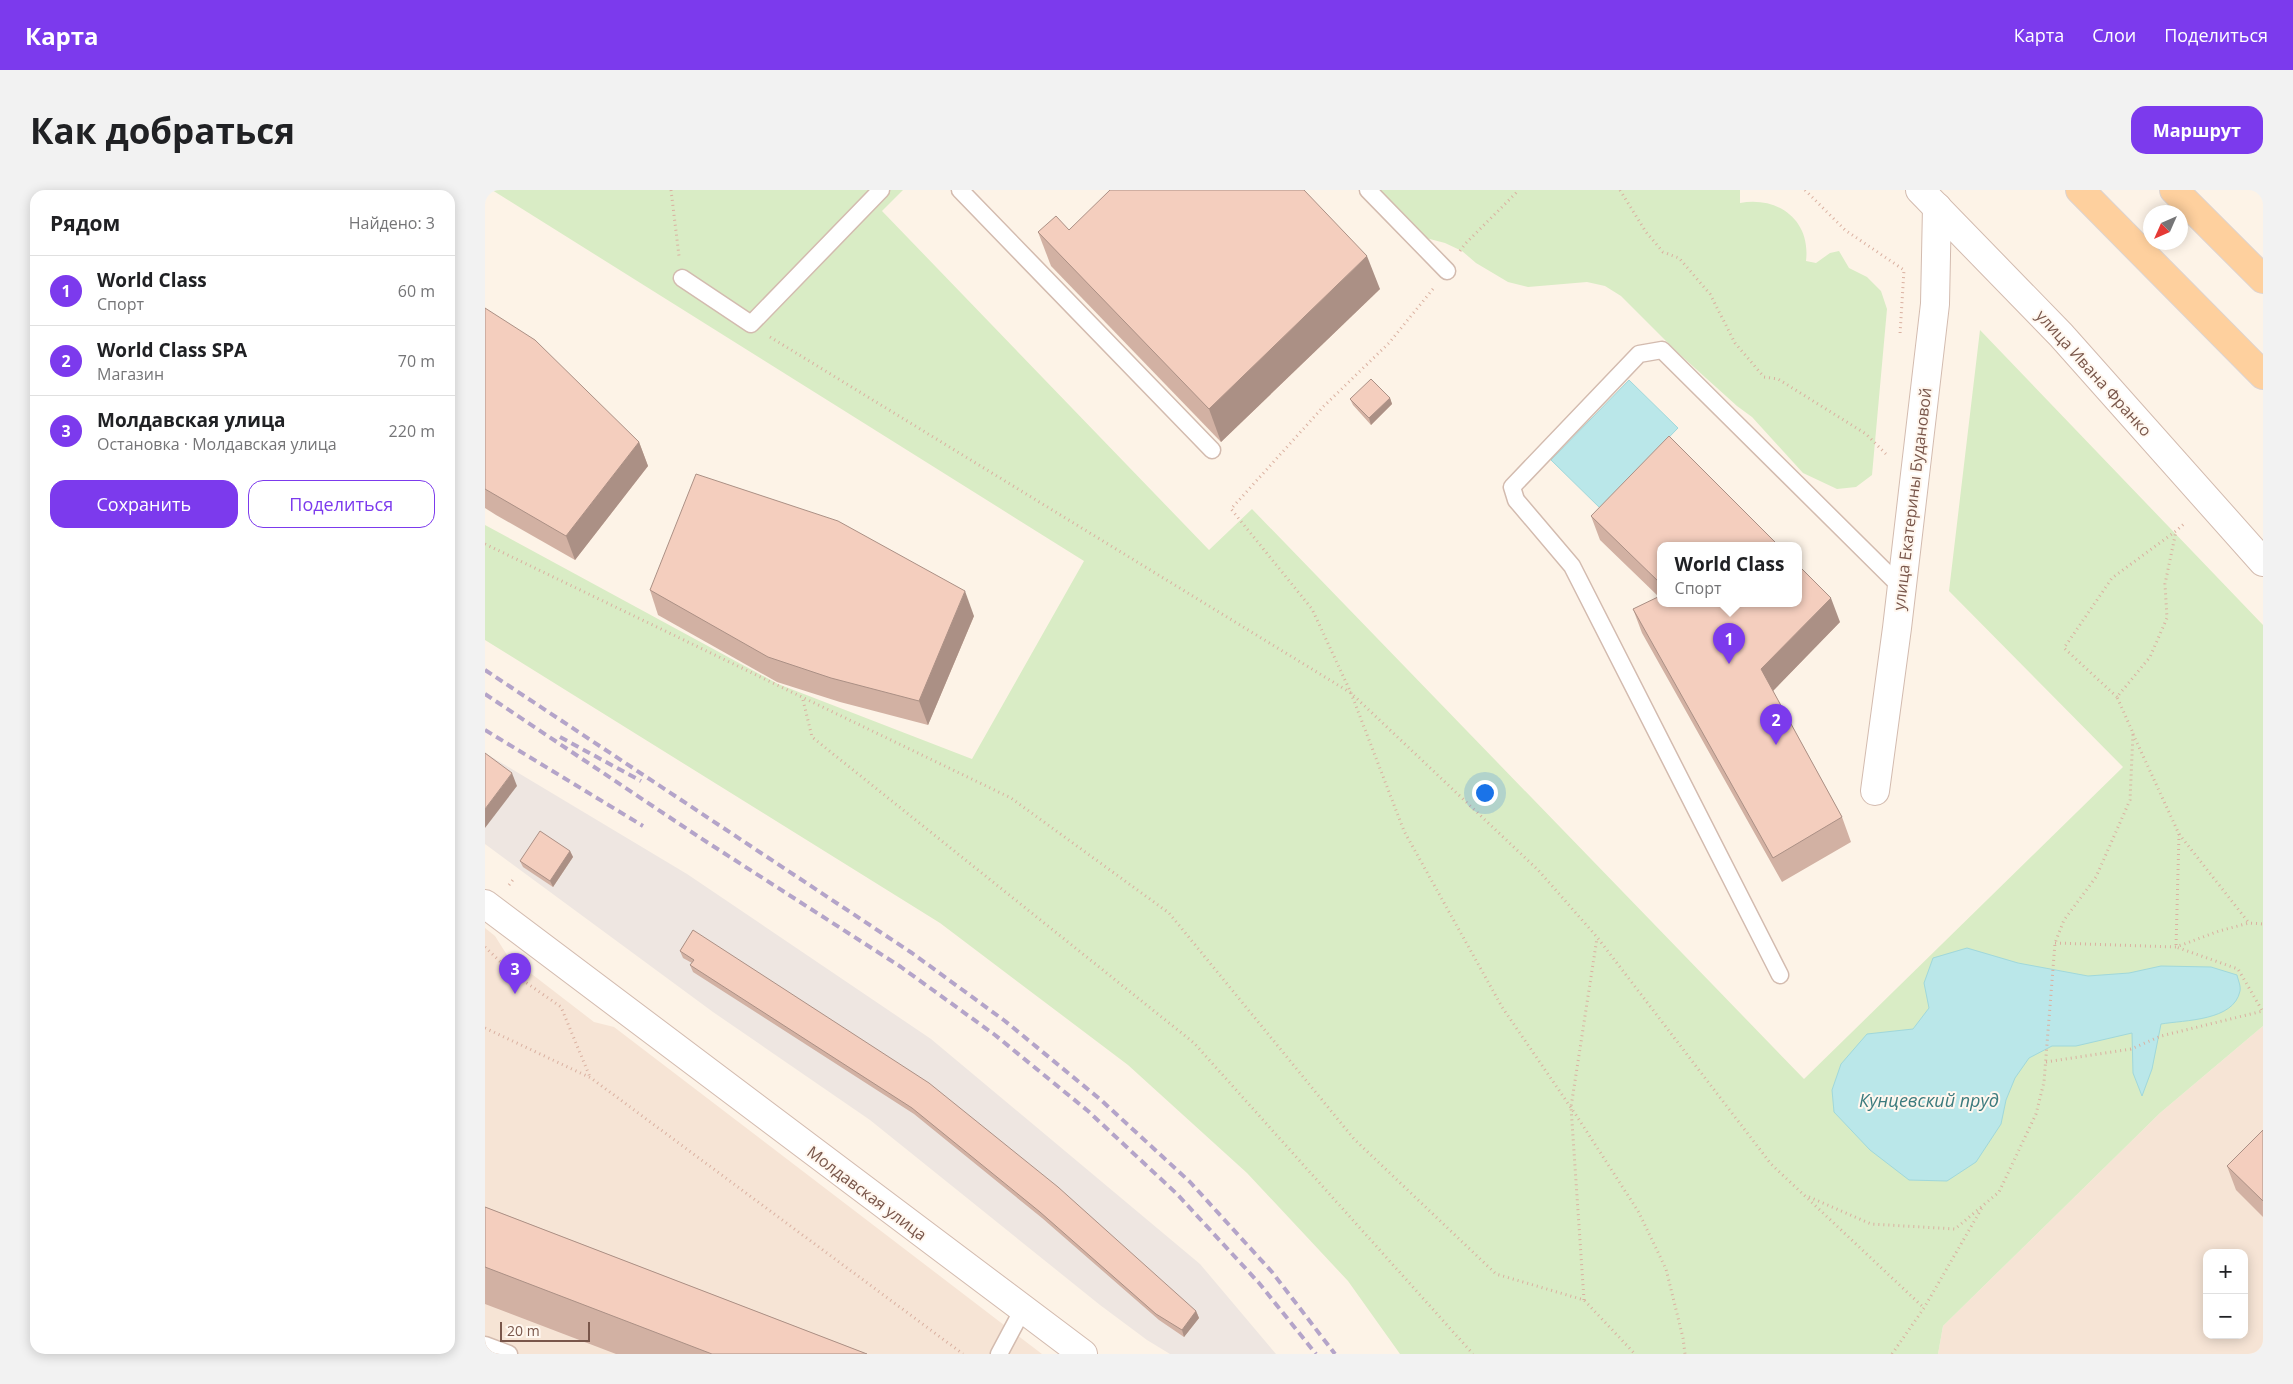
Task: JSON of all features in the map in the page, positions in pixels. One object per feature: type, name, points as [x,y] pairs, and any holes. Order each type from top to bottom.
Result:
[{"type":"main road","points":[[2080,190],[2263,375]]},
{"type":"main road","points":[[2174,190],[2263,278]]},
{"type":"street","name":"улица Ивана Франко","points":[[1929,198],[2061,335],[2263,562]]},
{"type":"street","name":"улица Екатерины Будановой","points":[[1875,791],[1902,588],[1935,304],[1929,198]]},
{"type":"street","name":"Молдавская улица","points":[[485,904],[1083,1354]]},
{"type":"lane","points":[[682,278],[751,324],[881,190]]},
{"type":"lane","points":[[960,190],[1212,450]]},
{"type":"lane","points":[[1368,190],[1447,271]]},
{"type":"lane","points":[[1780,975],[1572,566],[1516,500],[1512,487],[1639,354],[1662,350],[1902,588]]},
{"type":"lane","points":[[999,1354],[1023,1309]]},
{"type":"lane","points":[[485,1345],[509,1354]]},
{"type":"path","points":[[671,190],[682,278]]},
{"type":"path","points":[[1465,244],[1519,190]]},
{"type":"path","points":[[1620,190],[1646,232],[1663,252],[1679,258],[1710,294],[1735,343],[1764,377],[1779,379],[1866,434],[1891,460],[1892,450]]},
{"type":"path","points":[[1805,190],[1845,230],[1904,270],[1900,337]]},
{"type":"path","points":[[1447,271],[1389,343],[1324,406],[1231,508],[1312,609],[1351,693],[1404,831],[1502,1007],[1571,1107],[1638,1211],[1666,1270],[1683,1338],[1685,1354]]},
{"type":"path","points":[[751,324],[1351,693],[1538,870],[1597,938],[1771,1164],[1924,1308]]},
{"type":"path","points":[[2186,522],[2112,578],[2064,648],[2117,697],[2179,834],[2249,924]]},
{"type":"path","points":[[2117,697],[2150,657],[2167,618],[2165,584],[2176,531]]},
{"type":"path","points":[[485,544],[1011,798],[1169,913],[1354,1139],[1496,1274],[1584,1300],[1635,1354]]},
{"type":"path","points":[[803,699],[812,737],[1194,1043],[1473,1354]]},
{"type":"path","points":[[1806,1196],[1871,1224],[1955,1229],[1999,1192],[2036,1114],[2044,1082],[2055,943],[2064,920],[2096,877],[2130,800],[2133,733]]},
{"type":"path","points":[[2176,948],[2179,834]]},
{"type":"path","points":[[2176,948],[2219,931],[2249,924],[2263,924]]},
{"type":"path","points":[[1584,1300],[1571,1107],[1597,938]]},
{"type":"path","points":[[2046,1062],[2131,1049],[2161,1036],[2263,1012],[2238,970],[2176,948],[2055,943]]},
{"type":"path","points":[[485,947],[511,972],[561,1008],[591,1078]]},
{"type":"path","points":[[485,1028],[591,1078],[963,1354]]},
{"type":"path","points":[[1892,1354],[1924,1308],[1985,1204]]},
{"type":"shaded area","points":[[485,753],[687,874],[931,1039],[1200,1264],[1276,1354],[1170,1354],[1147,1340],[1100,1305],[870,1120],[713,1012],[485,844]]},
{"type":"shaded area","points":[[485,928],[495,936],[507,955],[594,1022],[614,1027],[1042,1354],[485,1354]]},
{"type":"shaded area","points":[[2263,1026],[2263,1354],[1938,1354],[1943,1326],[2160,1113]]},
{"type":"green space","points":[[492,190],[903,190],[882,211],[1209,550],[1252,509],[1804,1079],[2123,767],[1949,591],[1980,330],[2263,625],[2263,1026],[2160,1113],[1943,1326],[1938,1354],[1400,1354],[1348,1281],[1247,1173],[1128,1065],[940,923],[485,640],[485,525],[778,684],[972,759],[1084,561]]},
{"type":"green space","points":[[1373,190],[1740,190],[1740,203],[1767,203],[1779,207],[1797,223],[1803,234],[1806,246],[1806,261],[1816,263],[1830,253],[1839,251],[1849,268],[1867,277],[1881,291],[1887,309],[1872,475],[1856,487],[1837,489],[1803,473],[1752,417],[1737,406],[1676,351],[1621,296],[1605,286],[1587,282],[1528,287],[1508,282],[1476,263],[1462,251],[1445,243],[1426,238]]},
{"type":"water","points":[[1629,380],[1678,428],[1600,508],[1551,460]]},
{"type":"water","name":"Кунцевский пруд","points":[[1967,948],[2018,963],[2088,976],[2129,973],[2161,966],[2211,967],[2237,975],[2240,991],[2236,1001],[2219,1014],[2195,1020],[2161,1024],[2152,1069],[2142,1096],[2133,1073],[2132,1033],[2076,1046],[2052,1046],[2029,1058],[2015,1078],[2006,1100],[2001,1124],[1976,1162],[1947,1181],[1909,1180],[1870,1150],[1834,1112],[1832,1090],[1841,1064],[1867,1034],[1913,1029],[1929,1008],[1924,983],[1933,958]]},
{"type":"building","points":[[1110,190],[1304,190],[1367,256],[1209,409],[1038,232],[1056,216],[1069,230]]},
{"type":"building","points":[[485,308],[535,340],[639,442],[566,536],[485,489]]},
{"type":"building","points":[[1371,379],[1390,398],[1369,418],[1350,399]]},
{"type":"building","points":[[1669,436],[1775,542],[1657,542],[1657,580],[1591,516]]},
{"type":"building","points":[[696,474],[838,521],[965,591],[919,701],[831,678],[768,657],[650,590]]},
{"type":"building","points":[[1802,569],[1831,598],[1761,669],[1842,817],[1773,858],[1633,609],[1657,597],[1657,607],[1802,607]]},
{"type":"building","points":[[485,753],[512,773],[485,809]]},
{"type":"building","points":[[540,831],[570,851],[550,881],[520,861]]},
{"type":"building","points":[[693,930],[929,1083],[1058,1187],[1196,1311],[1182,1330],[1156,1314],[1040,1212],[912,1108],[690,965],[694,960],[680,951]]},
{"type":"building","points":[[2263,1130],[2263,1201],[2227,1166]]},
{"type":"building","points":[[485,1207],[867,1354],[712,1354],[485,1267]]},
{"type":"railway","points":[[485,670],[912,953],[1005,1021],[1101,1100],[1190,1182],[1272,1272],[1335,1354]]},
{"type":"railway","points":[[485,694],[699,837],[901,967],[995,1035],[1088,1111],[1177,1194],[1259,1283],[1316,1354]]},
{"type":"railway","points":[[485,730],[643,826]]},
{"type":"railway","points":[[560,737],[641,781]]},
{"type":"place","name":"World Class","points":[[1729,664]]},
{"type":"place","name":"World Class SPA","points":[[1776,745]]},
{"type":"place","name":"Молдавская улица","points":[[515,994]]}]
